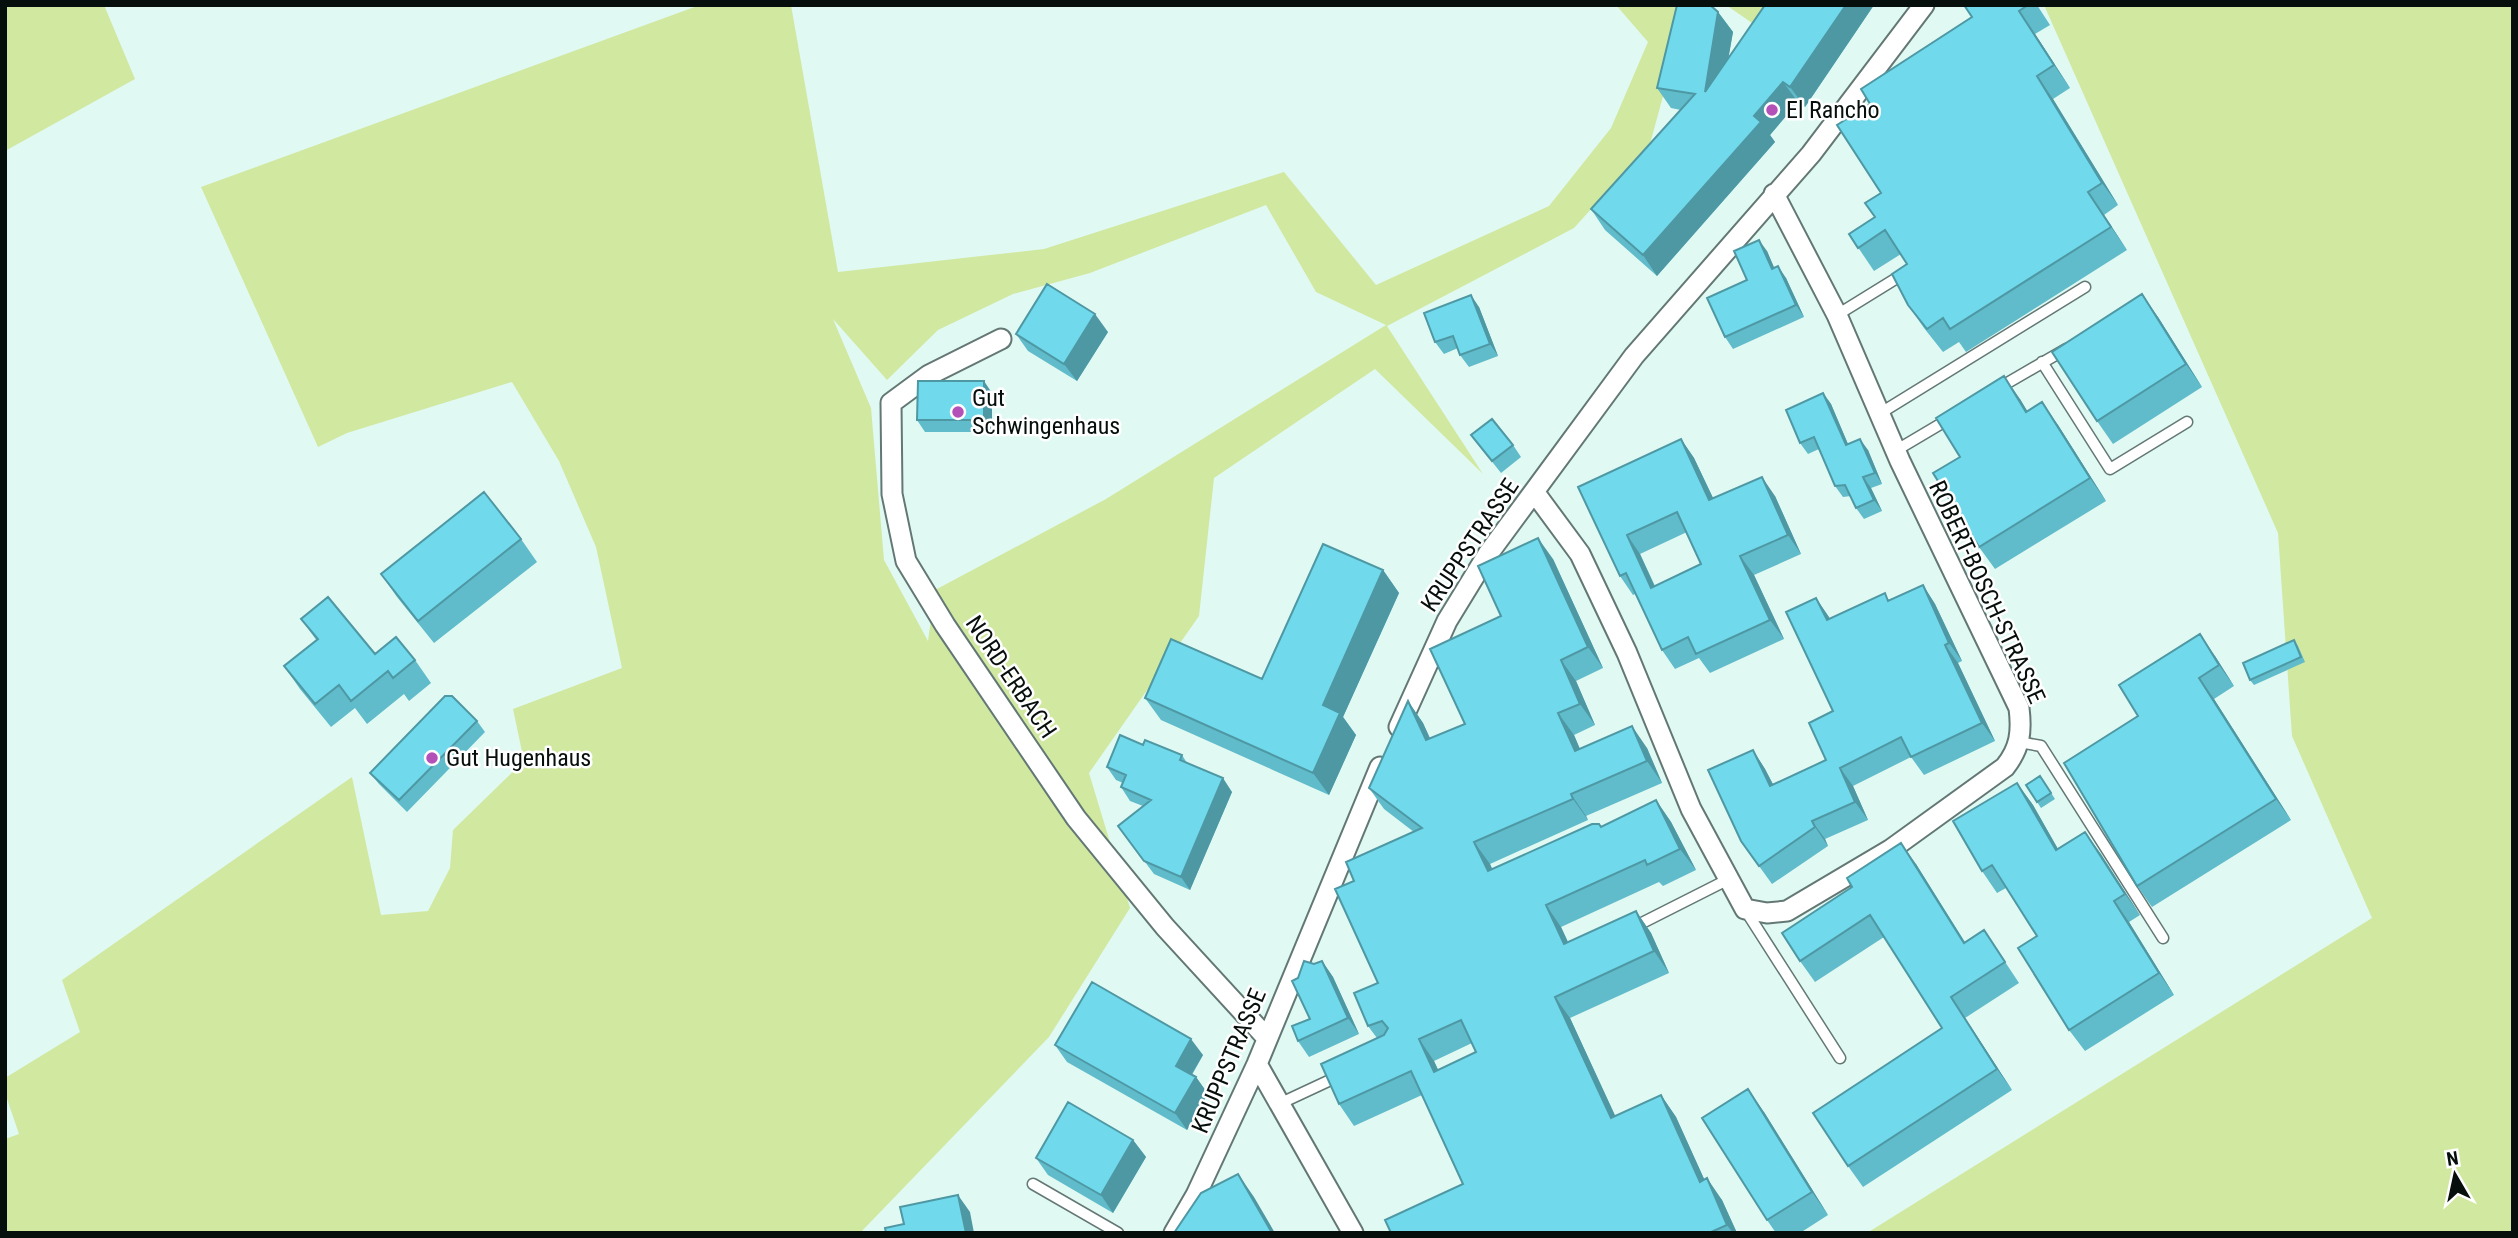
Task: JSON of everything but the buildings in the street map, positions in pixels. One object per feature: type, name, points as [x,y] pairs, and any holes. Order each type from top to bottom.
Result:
[{"type":"street","name":"KRUPPSTRASSE","points":[[1174,1233],[1196,1195],[1257,1064],[1356,820],[1447,621],[1481,564],[1634,356],[1872,77],[1924,5]]},
{"type":"street","name":"ROBERT-BOSCH-STRASSE","points":[[1745,909],[1767,913],[1787,911],[1891,850],[2005,767],[2015,755],[2022,731],[2019,708],[1895,451],[1837,315],[1774,194]]},
{"type":"street","name":"NORD-ERBACH","points":[[1002,339],[929,374],[891,403],[892,494],[906,561],[945,625],[1076,818],[1165,927],[1266,1037]]},
{"type":"street","points":[[1535,493],[1580,554],[1627,653],[1691,808],[1745,909]]},
{"type":"street","points":[[1257,1064],[1353,1233]]},
{"type":"lane","points":[[1837,315],[1905,272]]},
{"type":"lane","points":[[1879,414],[2085,287]]},
{"type":"lane","points":[[1989,394],[2078,342]]},
{"type":"lane","points":[[2042,362],[2110,469],[2187,422]]},
{"type":"lane","points":[[1895,451],[1956,415]]},
{"type":"lane","points":[[2019,742],[2041,746],[2163,938]]},
{"type":"lane","points":[[1623,932],[1729,879]]},
{"type":"lane","points":[[1745,909],[1840,1058]]},
{"type":"lane","points":[[1279,1104],[1349,1071]]},
{"type":"lane","points":[[1033,1184],[1118,1233]]},
{"type":"green space","points":[[5,5],[104,5],[135,79],[5,151]]},
{"type":"green space","points":[[700,5],[791,5],[838,272],[1044,249],[1284,172],[1376,285],[1549,206],[1611,128],[1648,42],[1616,5],[1674,5],[1684,19],[1650,144],[1574,228],[1387,326],[1483,474],[1375,369],[1214,478],[1199,616],[1089,773],[1130,908],[1049,1037],[860,1233],[5,1233],[5,1139],[19,1134],[5,1093],[5,1078],[80,1032],[62,980],[352,777],[381,915],[428,911],[450,868],[453,830],[524,761],[513,709],[622,668],[596,547],[559,461],[512,382],[347,433],[318,447],[201,187]],"holes":[[[1266,205],[1316,292],[1386,325],[1106,499],[935,590],[928,641],[884,560],[871,408],[833,319],[887,380],[938,330],[1013,294],[1090,273]]]},
{"type":"green space","points":[[1726,5],[1793,5],[1771,36]]},
{"type":"green space","points":[[2044,5],[2513,5],[2513,1233],[1867,1233],[2372,918],[2292,736],[2278,533]]},
{"type":"place","name":"El Rancho","points":[[1772,110]]},
{"type":"place","name":"Gut Schwingenhaus","points":[[958,412]]},
{"type":"place","name":"Gut Hugenhaus","points":[[432,758]]}]
